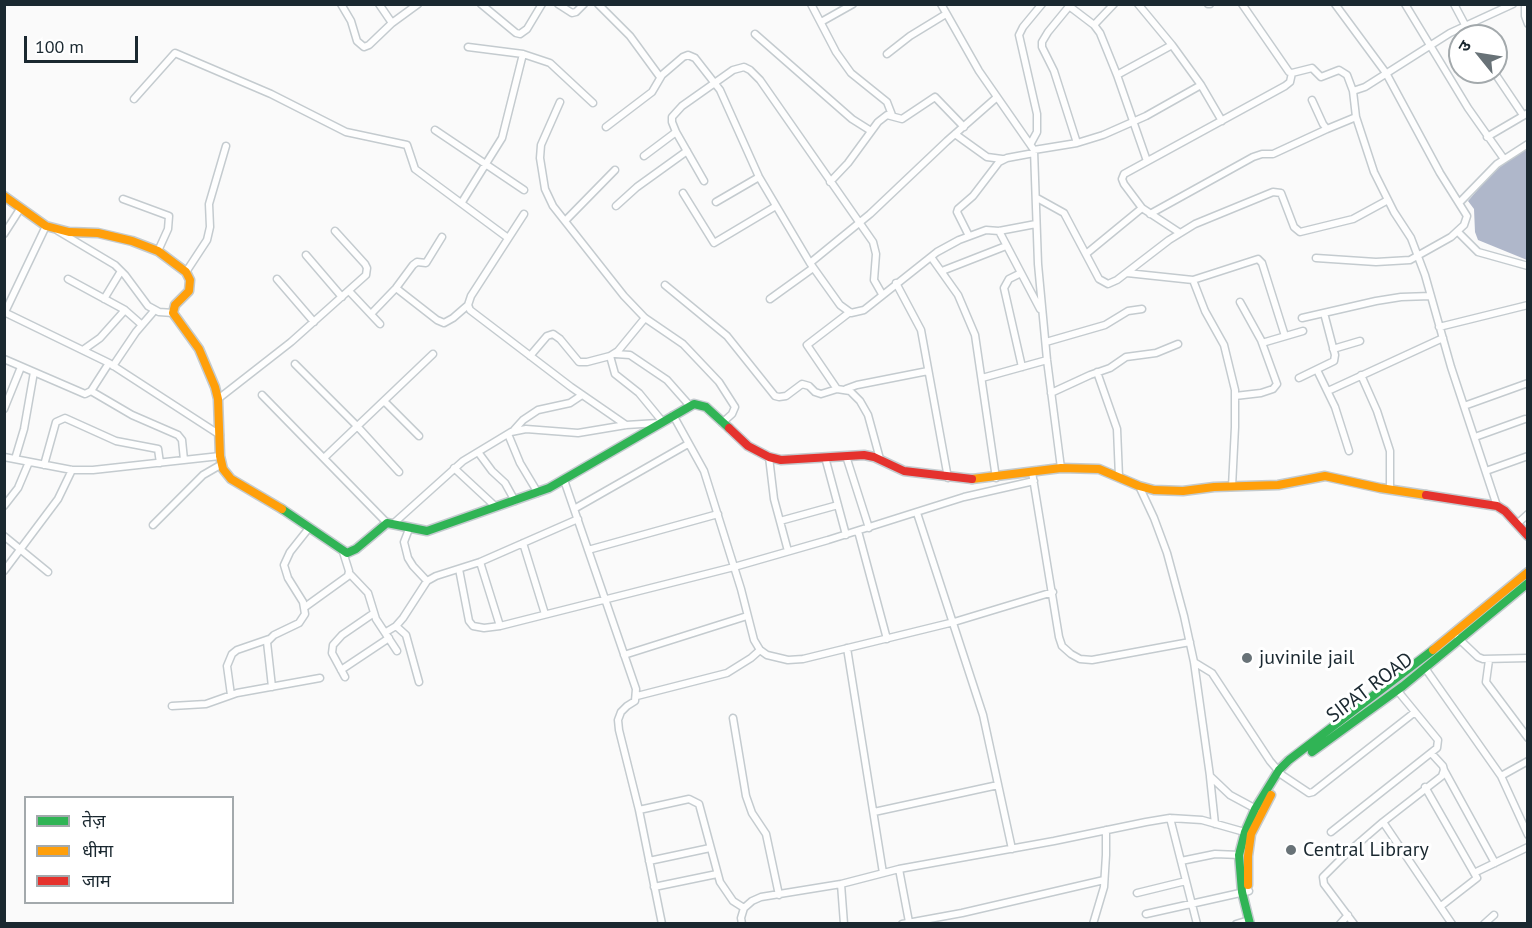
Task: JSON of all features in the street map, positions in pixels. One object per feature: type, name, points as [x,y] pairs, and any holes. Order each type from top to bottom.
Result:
[{"type":"main road","points":[[4,196],[46,226],[57,231],[98,233],[132,241],[158,251],[186,272],[190,280],[189,291],[175,305],[173,312],[202,355],[219,399],[223,469],[231,479],[347,553],[352,552],[390,523],[409,529],[427,531],[538,493],[564,480],[660,422],[690,406],[701,405],[748,446],[769,457],[781,460],[864,454],[904,471],[976,480],[1033,476],[1061,468],[1099,470],[1154,490],[1184,491],[1278,485],[1325,476],[1497,506],[1505,510],[1527,536]]},
{"type":"main road","name":"SIPAT ROAD","points":[[1281,772],[1425,668],[1527,572]]},
{"type":"main road","name":"SIPAT ROAD","points":[[1252,922],[1245,892],[1244,855],[1248,833],[1281,772],[1527,583]]},
{"type":"street","points":[[341,4],[351,21],[357,40],[364,47],[418,4]]},
{"type":"street","points":[[380,4],[392,24]]},
{"type":"street","points":[[481,4],[520,34],[527,29],[542,4]]},
{"type":"street","points":[[558,4],[572,13],[584,4]]},
{"type":"street","points":[[598,4],[630,36],[660,77]]},
{"type":"street","points":[[812,4],[836,52],[851,73],[887,102],[892,115]]},
{"type":"street","points":[[821,22],[853,4]]},
{"type":"street","points":[[940,4],[996,98],[1033,149]]},
{"type":"street","points":[[1042,4],[1019,35],[1038,114],[1033,149],[1037,198],[1036,224],[1047,360],[1061,468]]},
{"type":"street","points":[[1094,25],[1114,4]]},
{"type":"street","points":[[1138,4],[1201,85],[1222,121]]},
{"type":"street","points":[[1242,4],[1292,73]]},
{"type":"street","points":[[1316,258],[1402,262],[1418,256],[1458,232],[1467,216],[1440,173],[1386,73],[1335,4]]},
{"type":"street","points":[[1405,4],[1487,137],[1504,159]]},
{"type":"street","points":[[1454,4],[1464,24]]},
{"type":"street","points":[[1469,24],[1513,4]]},
{"type":"street","points":[[1525,4],[1527,24]]},
{"type":"street","points":[[1077,143],[1054,71],[1042,47],[1044,38],[1070,5],[1094,25],[1103,40],[1147,161]]},
{"type":"street","points":[[887,54],[910,36],[946,14]]},
{"type":"street","points":[[754,34],[852,119],[871,131]]},
{"type":"street","points":[[1353,91],[1365,87],[1448,35]]},
{"type":"street","points":[[1117,75],[1172,45]]},
{"type":"street","points":[[468,47],[523,54],[542,59],[556,68],[593,103]]},
{"type":"street","points":[[134,99],[175,53],[271,94],[346,132],[406,145],[415,169],[508,238]]},
{"type":"street","points":[[462,202],[500,144],[507,124],[523,54]]},
{"type":"street","points":[[606,127],[652,92],[660,77],[687,55],[699,61],[716,84],[759,177],[811,266],[840,305],[850,312],[858,313],[931,257],[969,236],[986,230],[999,231],[1036,224]]},
{"type":"street","points":[[704,181],[676,132],[672,122],[675,112],[739,67],[750,70],[766,88],[875,248],[874,280],[882,294]]},
{"type":"street","points":[[1292,73],[1312,68],[1324,77],[1342,70],[1347,75],[1353,91],[1356,117],[1374,172],[1411,238],[1418,256],[1497,506]]},
{"type":"street","points":[[1180,233],[1142,208],[1128,191],[1122,179],[1127,171],[1284,86],[1290,82],[1292,73]]},
{"type":"street","points":[[1487,137],[1525,114],[1503,84]]},
{"type":"street","points":[[969,236],[957,212],[958,208],[973,196],[994,167],[1003,159],[1033,149],[1077,143],[1103,135],[1134,122],[1201,85]]},
{"type":"street","points":[[830,182],[848,163],[882,118],[887,115],[902,119],[935,97],[964,127]]},
{"type":"street","points":[[770,299],[859,224],[996,98]]},
{"type":"street","points":[[1312,100],[1327,129]]},
{"type":"street","points":[[560,102],[542,145],[540,158],[545,189],[553,206],[624,296],[645,318],[683,344],[719,382],[735,407],[722,423]]},
{"type":"street","points":[[1150,214],[1253,157],[1273,154],[1356,117]]},
{"type":"street","points":[[435,130],[524,190]]},
{"type":"street","points":[[644,156],[676,132]]},
{"type":"street","points":[[955,134],[987,157],[1003,159]]},
{"type":"street","points":[[1460,202],[1491,170],[1527,144]]},
{"type":"street","points":[[186,272],[207,240],[210,227],[209,204],[226,146]]},
{"type":"street","points":[[616,206],[637,187],[687,152]]},
{"type":"street","points":[[566,221],[615,170]]},
{"type":"street","points":[[716,202],[759,177]]},
{"type":"street","points":[[1037,198],[1064,213],[1102,282],[1112,284],[1180,233],[1210,217],[1273,192],[1281,193],[1294,227],[1300,231],[1353,219],[1388,200]]},
{"type":"street","points":[[683,193],[714,243],[776,206]]},
{"type":"street","points":[[123,199],[169,216],[168,229],[158,251]]},
{"type":"street","points":[[4,234],[20,208]]},
{"type":"street","points":[[1086,254],[1142,208]]},
{"type":"street","points":[[396,288],[437,320],[444,323],[453,318],[468,305],[471,296],[524,214]]},
{"type":"street","points":[[46,226],[5,312],[111,365],[221,436]]},
{"type":"street","points":[[57,231],[106,259],[122,271],[143,301],[154,311],[173,312]]},
{"type":"street","points":[[219,399],[260,368],[366,275],[367,268],[335,231]]},
{"type":"street","points":[[999,231],[1043,315]]},
{"type":"street","points":[[1458,232],[1478,252],[1527,266]]},
{"type":"street","points":[[371,314],[396,288],[415,263],[426,263],[442,237]]},
{"type":"street","points":[[942,271],[1006,246]]},
{"type":"street","points":[[306,255],[342,297]]},
{"type":"street","points":[[931,257],[958,295],[975,335],[996,478]]},
{"type":"street","points":[[1126,273],[1193,280],[1258,259],[1262,263],[1285,336]]},
{"type":"street","points":[[104,299],[122,271]]},
{"type":"street","points":[[1021,273],[1009,279],[1005,288],[1022,367]]},
{"type":"street","points":[[68,279],[125,310],[142,325]]},
{"type":"street","points":[[277,279],[314,322]]},
{"type":"street","points":[[1193,280],[1205,311],[1224,345],[1230,363],[1235,396],[1232,487]]},
{"type":"street","points":[[896,283],[921,330],[948,478]]},
{"type":"street","points":[[665,285],[727,336],[775,396],[786,396],[802,384],[822,394],[928,371]]},
{"type":"street","points":[[350,291],[380,324]]},
{"type":"street","points":[[1302,318],[1401,297],[1431,296]]},
{"type":"street","points":[[1235,396],[1261,393],[1276,387],[1276,380],[1262,343],[1240,302]]},
{"type":"street","points":[[468,305],[475,315],[626,425]]},
{"type":"street","points":[[1439,327],[1527,305]]},
{"type":"street","points":[[1046,342],[1074,332],[1105,325],[1128,311],[1142,309]]},
{"type":"street","points":[[83,350],[100,339],[125,310]]},
{"type":"street","points":[[4,360],[81,393],[91,391],[154,311]]},
{"type":"street","points":[[837,389],[807,345],[850,312]]},
{"type":"street","points":[[1299,378],[1334,361],[1324,313]]},
{"type":"street","points":[[645,318],[613,355],[615,374],[639,393],[660,422]]},
{"type":"street","points":[[1262,343],[1303,331]]},
{"type":"street","points":[[531,356],[547,336],[553,334],[579,362],[613,355],[630,355],[667,380],[690,406]]},
{"type":"street","points":[[1328,391],[1443,338]]},
{"type":"street","points":[[1333,349],[1360,341]]},
{"type":"street","points":[[1051,393],[1110,368],[1126,357],[1156,353],[1178,344]]},
{"type":"street","points":[[325,457],[433,354]]},
{"type":"street","points":[[982,378],[1047,360]]},
{"type":"street","points":[[295,364],[399,472]]},
{"type":"street","points":[[4,409],[21,367]]},
{"type":"street","points":[[1317,370],[1342,426],[1349,451]]},
{"type":"street","points":[[15,459],[24,429],[34,372]]},
{"type":"street","points":[[1097,372],[1118,429],[1119,477]]},
{"type":"street","points":[[1361,375],[1377,411],[1390,450],[1390,489]]},
{"type":"street","points":[[1464,406],[1527,383]]},
{"type":"street","points":[[846,389],[860,401],[868,415],[879,459]]},
{"type":"street","points":[[91,391],[132,415],[178,435],[182,440],[184,460]]},
{"type":"street","points":[[262,395],[390,523],[454,468],[509,433],[523,420],[538,410],[570,403],[582,394]]},
{"type":"street","points":[[384,401],[419,436]]},
{"type":"street","points":[[673,415],[704,471],[754,640],[760,650],[767,655],[788,660],[803,659],[954,622],[1053,592]]},
{"type":"street","points":[[44,465],[56,422],[65,418],[116,441],[158,449],[160,463]]},
{"type":"street","points":[[1475,437],[1525,419]]},
{"type":"street","points":[[509,433],[526,429],[578,433],[660,422]]},
{"type":"street","points":[[509,433],[520,463],[538,493]]},
{"type":"street","points":[[574,509],[688,444]]},
{"type":"street","points":[[478,452],[492,471],[505,483],[515,501]]},
{"type":"street","points":[[846,456],[868,528]]},
{"type":"street","points":[[1486,471],[1527,456]]},
{"type":"street","points":[[4,457],[72,470],[93,471],[184,460],[221,460]]},
{"type":"street","points":[[769,457],[771,486],[788,552]]},
{"type":"street","points":[[825,457],[846,535]]},
{"type":"street","points":[[153,525],[221,460]]},
{"type":"street","points":[[4,506],[18,488],[29,462]]},
{"type":"street","points":[[454,468],[496,507]]},
{"type":"street","points":[[4,572],[58,499],[72,470]]},
{"type":"street","points":[[459,569],[473,626],[477,628],[500,626],[788,552],[1033,476],[1062,646],[1080,659],[1098,659],[1190,642]]},
{"type":"street","points":[[564,480],[637,696],[635,701],[621,712],[618,720],[662,924]]},
{"type":"street","points":[[1139,486],[1167,553],[1190,642],[1215,824]]},
{"type":"street","points":[[780,521],[838,505]]},
{"type":"street","points":[[917,513],[983,715],[1012,849]]},
{"type":"street","points":[[588,550],[718,514]]},
{"type":"street","points":[[1517,524],[1527,514]]},
{"type":"street","points":[[374,613],[346,632],[333,645],[332,653],[343,674],[396,626],[427,580],[480,562],[578,519]]},
{"type":"street","points":[[231,695],[227,666],[232,654],[237,650],[269,639],[304,618],[305,607],[288,578],[284,565],[309,528]]},
{"type":"street","points":[[409,529],[404,542],[408,558],[427,580]]},
{"type":"street","points":[[858,531],[887,639]]},
{"type":"street","points":[[4,536],[48,572]]},
{"type":"street","points":[[523,543],[545,614]]},
{"type":"street","points":[[343,552],[349,573],[368,593],[374,613],[397,651]]},
{"type":"street","points":[[480,562],[500,626]]},
{"type":"street","points":[[305,607],[349,573]]},
{"type":"street","points":[[624,655],[747,616]]},
{"type":"street","points":[[396,626],[402,629],[409,642],[419,682]]},
{"type":"street","points":[[1456,637],[1478,657],[1489,660],[1527,658]]},
{"type":"street","points":[[269,639],[266,647],[272,687]]},
{"type":"street","points":[[847,648],[883,873]]},
{"type":"street","points":[[637,696],[727,673],[760,650]]},
{"type":"street","points":[[1489,660],[1486,682],[1527,738]]},
{"type":"street","points":[[1194,662],[1212,673],[1270,760],[1306,792],[1312,793],[1415,711]]},
{"type":"street","points":[[1425,668],[1501,776],[1527,835]]},
{"type":"street","points":[[172,706],[206,704],[231,695],[320,678]]},
{"type":"street","points":[[1331,832],[1437,748],[1437,740],[1397,690]]},
{"type":"street","points":[[732,718],[746,796],[752,813],[766,834],[779,894]]},
{"type":"street","points":[[1432,754],[1444,770],[1494,863]]},
{"type":"street","points":[[1501,776],[1527,761]]},
{"type":"street","points":[[1354,924],[1324,884],[1323,878],[1346,854],[1383,822],[1442,776],[1444,770]]},
{"type":"street","points":[[1210,776],[1238,801],[1259,810]]},
{"type":"street","points":[[874,812],[998,785]]},
{"type":"street","points":[[1425,787],[1477,878],[1441,906]]},
{"type":"street","points":[[639,810],[681,800],[695,800],[702,810],[717,874],[725,892],[732,901],[744,908]]},
{"type":"street","points":[[1170,818],[1197,924]]},
{"type":"street","points":[[741,924],[744,908],[752,901],[779,894],[841,884],[899,869],[1170,818],[1202,820],[1248,833]]},
{"type":"street","points":[[1383,822],[1452,924]]},
{"type":"street","points":[[1093,924],[1101,902],[1106,830]]},
{"type":"street","points":[[1474,873],[1527,847]]},
{"type":"street","points":[[649,861],[710,848]]},
{"type":"street","points":[[1181,861],[1215,854],[1244,855]]},
{"type":"street","points":[[899,869],[905,923],[922,922],[1104,880]]},
{"type":"street","points":[[654,887],[717,874]]},
{"type":"street","points":[[1137,894],[1186,881]]},
{"type":"street","points":[[841,884],[844,924]]},
{"type":"street","points":[[1146,914],[1245,892]]},
{"type":"street","points":[[1340,924],[1348,915]]},
{"type":"street","points":[[1484,924],[1494,915]]},
{"type":"street","points":[[1236,924],[1252,922]]},
{"type":"water","points":[[1527,147],[1527,260],[1478,240],[1475,232],[1474,209],[1468,201],[1492,173]]},
{"type":"traffic: fast","points":[[282,509],[347,553],[356,549],[387,523],[427,531],[549,488],[694,404],[706,407],[729,428]]},
{"type":"traffic: fast","points":[[1312,752],[1403,686],[1528,583]]},
{"type":"traffic: fast","points":[[1250,924],[1242,892],[1239,855],[1245,832],[1255,809],[1279,770],[1433,650]]},
{"type":"traffic: slow","points":[[4,196],[46,226],[69,232],[98,233],[132,241],[158,251],[186,272],[190,280],[189,291],[175,305],[173,313],[199,349],[215,387],[218,399],[220,456],[223,469],[231,479],[282,509]]},
{"type":"traffic: slow","points":[[972,479],[1061,468],[1099,469],[1154,490],[1183,491],[1214,487],[1278,485],[1325,476],[1426,495]]},
{"type":"traffic: slow","points":[[1433,650],[1528,572]]},
{"type":"traffic: slow","points":[[1248,885],[1251,834],[1271,795]]},
{"type":"traffic: jam","points":[[729,428],[748,446],[769,457],[781,460],[864,455],[874,457],[904,471],[972,479]]},
{"type":"traffic: jam","points":[[1426,495],[1497,506],[1505,511],[1528,536]]},
{"type":"place","name":"juvinile jail","points":[[1247,658]]},
{"type":"place","name":"Central Library","points":[[1291,850]]}]
